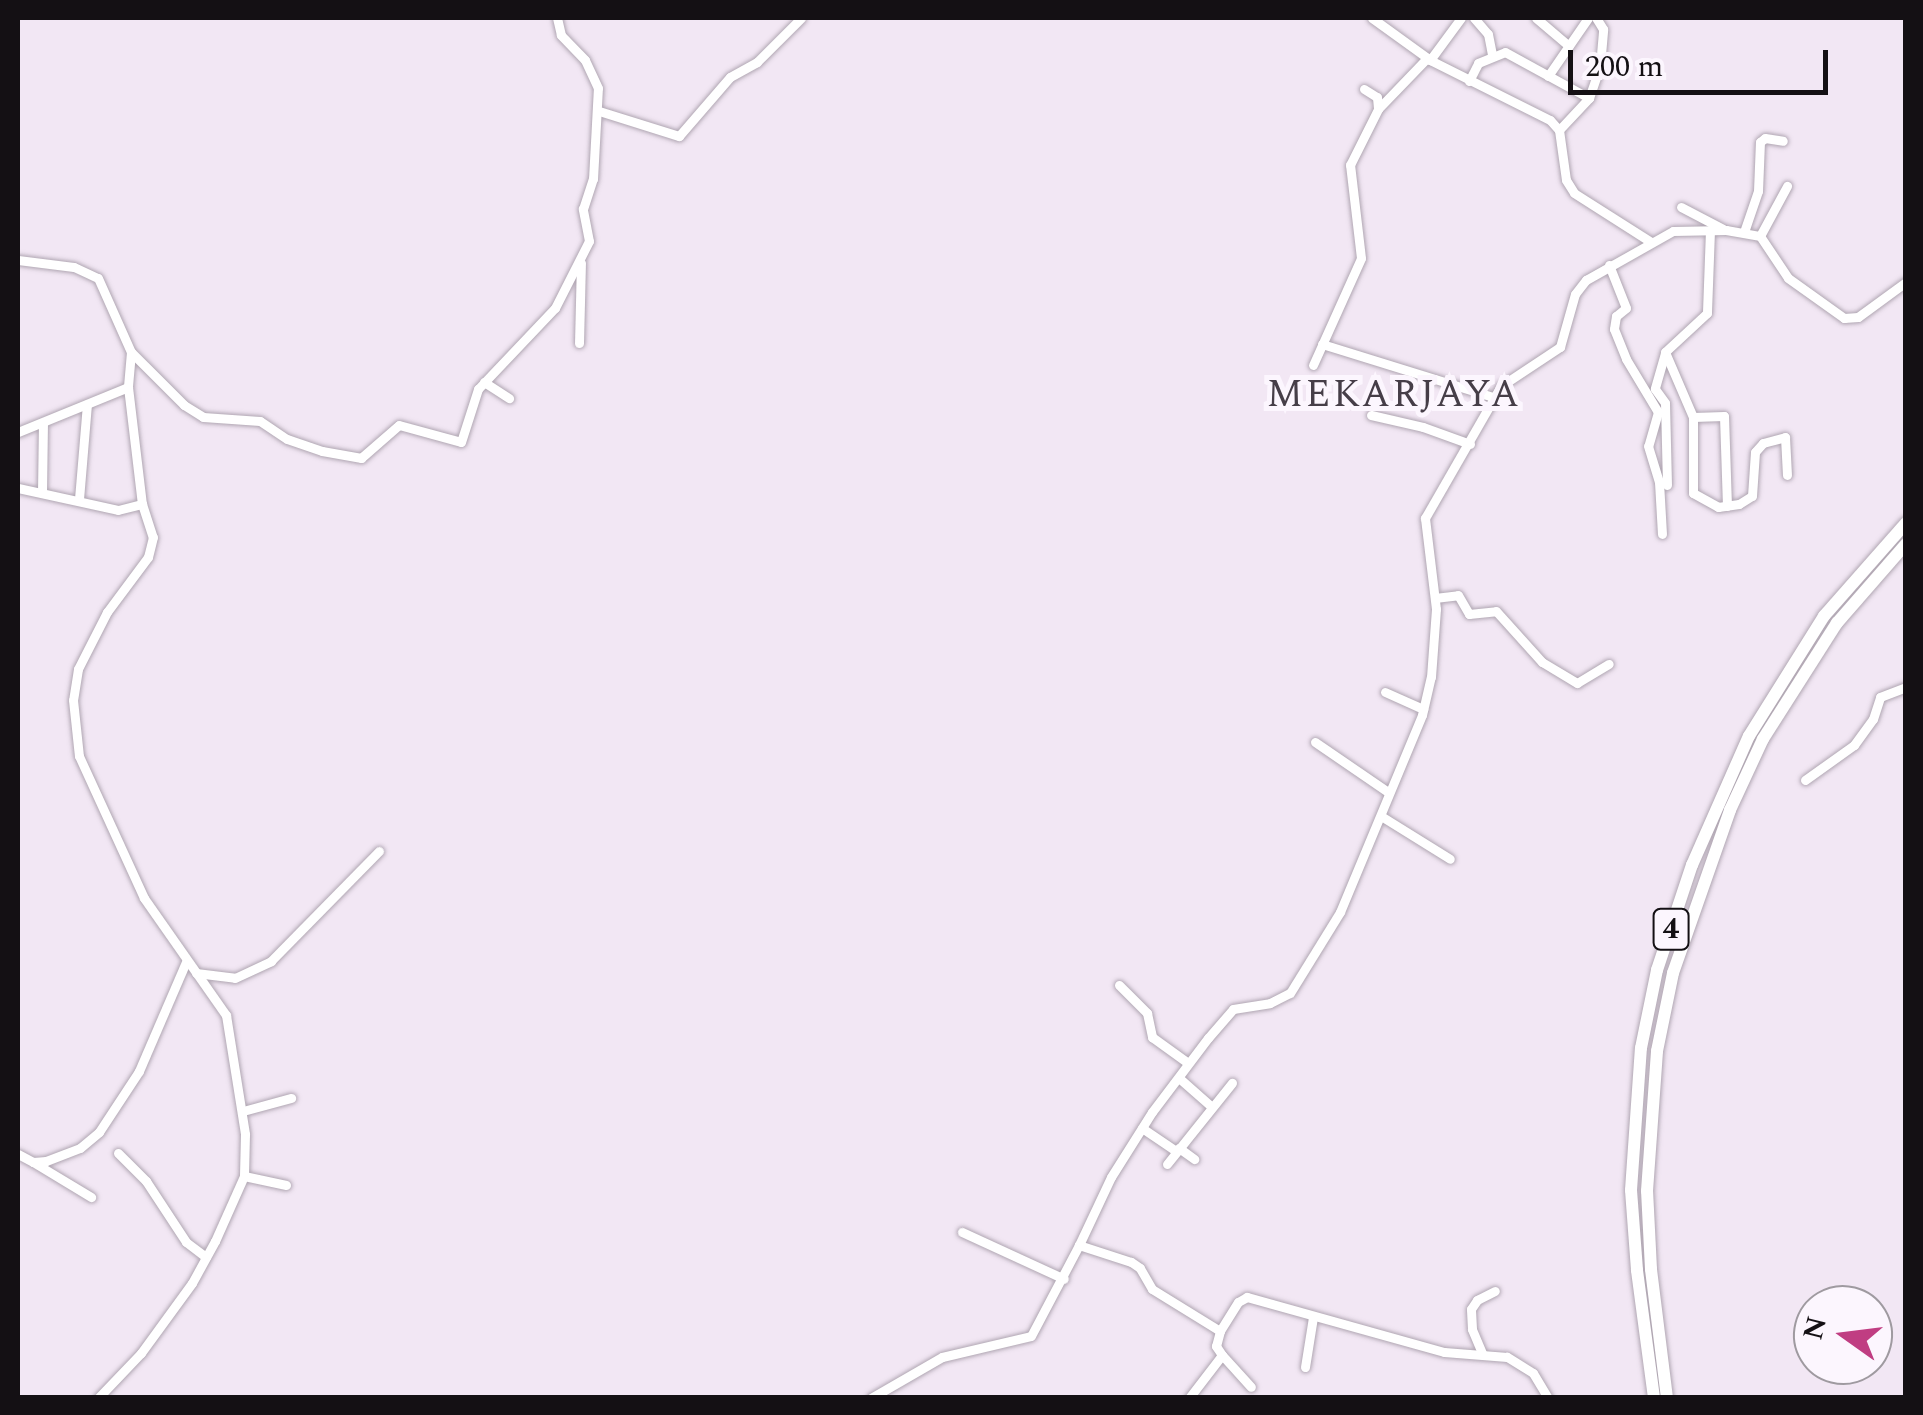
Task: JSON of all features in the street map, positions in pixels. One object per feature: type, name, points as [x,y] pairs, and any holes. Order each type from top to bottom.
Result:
[{"type":"highway","name":"4","points":[[1654,1398],[1636,1270],[1632,1190],[1641,1048],[1658,970],[1716,805],[1765,707],[1824,616],[1906,523]]},
{"type":"highway","name":"4","points":[[1667,1398],[1650,1269],[1647,1191],[1656,1052],[1673,973],[1730,810],[1763,739],[1837,623],[1906,544]]},
{"type":"street","points":[[18,260],[74,266],[98,278],[131,352],[184,405],[203,417],[260,421],[288,439],[354,459],[366,456],[400,425],[461,442],[471,405],[484,382],[544,322],[581,263],[589,241],[583,210],[593,179],[599,111],[593,72],[561,35],[557,18]]},
{"type":"street","points":[[599,111],[679,136],[730,77],[758,62],[801,18]]},
{"type":"street","points":[[1372,18],[1428,59],[1532,109],[1559,130],[1566,180],[1574,192],[1651,242]]},
{"type":"street","points":[[1312,365],[1361,258],[1350,165],[1378,109],[1428,59],[1461,18]]},
{"type":"street","points":[[1474,18],[1488,34],[1492,54]]},
{"type":"street","points":[[1536,18],[1569,46]]},
{"type":"street","points":[[1548,76],[1588,18]]},
{"type":"street","points":[[1559,130],[1589,98],[1600,66],[1602,29],[1596,18]]},
{"type":"street","points":[[1469,81],[1475,65],[1492,54],[1505,52],[1589,98]]},
{"type":"street","points":[[1364,89],[1378,97],[1378,109]]},
{"type":"street","points":[[1744,232],[1758,191],[1761,140],[1784,140]]},
{"type":"street","points":[[1760,236],[1788,186]]},
{"type":"street","points":[[1680,208],[1726,230]]},
{"type":"street","points":[[1668,485],[1665,403],[1655,389],[1665,352],[1707,313],[1710,230]]},
{"type":"street","points":[[871,1398],[942,1357],[1031,1336],[1064,1279],[1112,1177],[1188,1064],[1233,1009],[1280,1000],[1300,983],[1340,912],[1423,709],[1435,646],[1435,598],[1425,518],[1493,397],[1513,375],[1560,347],[1575,294],[1608,266],[1673,231],[1726,230],[1760,236],[1788,278],[1844,318],[1858,317],[1906,282]]},
{"type":"street","points":[[579,343],[581,263]]},
{"type":"street","points":[[1608,266],[1626,308],[1616,316],[1614,329],[1658,412],[1648,446],[1659,482],[1662,534]]},
{"type":"street","points":[[1322,344],[1493,397]]},
{"type":"street","points":[[98,1398],[141,1353],[206,1257],[244,1176],[243,1111],[226,1015],[144,898],[105,822],[79,756],[73,700],[86,652],[152,548],[151,525],[142,504],[128,387],[131,352]]},
{"type":"street","points":[[1665,352],[1693,417],[1693,493],[1718,507],[1752,496],[1755,452],[1763,443],[1785,437],[1787,475]]},
{"type":"street","points":[[484,382],[508,398]]},
{"type":"street","points":[[18,432],[128,387]]},
{"type":"street","points":[[79,499],[87,404]]},
{"type":"street","points":[[1371,416],[1423,427],[1470,444]]},
{"type":"street","points":[[1693,417],[1724,416],[1727,506]]},
{"type":"street","points":[[42,422],[42,493]]},
{"type":"street","points":[[18,488],[118,510],[142,504]]},
{"type":"street","points":[[1435,598],[1458,594],[1469,614],[1496,612],[1542,662],[1577,683],[1609,664]]},
{"type":"street","points":[[1805,780],[1854,746],[1872,719],[1880,697],[1906,686]]},
{"type":"street","points":[[1385,692],[1423,709]]},
{"type":"street","points":[[1315,742],[1388,792]]},
{"type":"street","points":[[1381,816],[1450,858]]},
{"type":"street","points":[[196,973],[235,978],[271,960],[379,850]]},
{"type":"street","points":[[33,1162],[64,1156],[99,1132],[139,1071],[186,962]]},
{"type":"street","points":[[1119,985],[1147,1012],[1152,1037],[1188,1064]]},
{"type":"street","points":[[1178,1078],[1212,1107]]},
{"type":"street","points":[[1167,1164],[1232,1084]]},
{"type":"street","points":[[243,1111],[291,1098]]},
{"type":"street","points":[[1142,1128],[1194,1159]]},
{"type":"street","points":[[118,1153],[146,1182],[186,1242],[206,1257]]},
{"type":"street","points":[[18,1154],[91,1197]]},
{"type":"street","points":[[244,1176],[286,1186]]},
{"type":"street","points":[[962,1232],[1064,1279]]},
{"type":"street","points":[[1079,1246],[1131,1262],[1140,1268],[1152,1289],[1220,1330]]},
{"type":"street","points":[[1482,1353],[1472,1329],[1471,1309],[1477,1300],[1495,1292]]},
{"type":"street","points":[[1251,1387],[1216,1346],[1220,1330],[1238,1302],[1247,1297],[1444,1352],[1482,1353],[1524,1365],[1548,1398]]},
{"type":"street","points":[[1305,1367],[1313,1317]]},
{"type":"street","points":[[1190,1398],[1222,1355]]},
{"type":"district","name":"MEKARJAYA","points":[[1394,396]]}]
